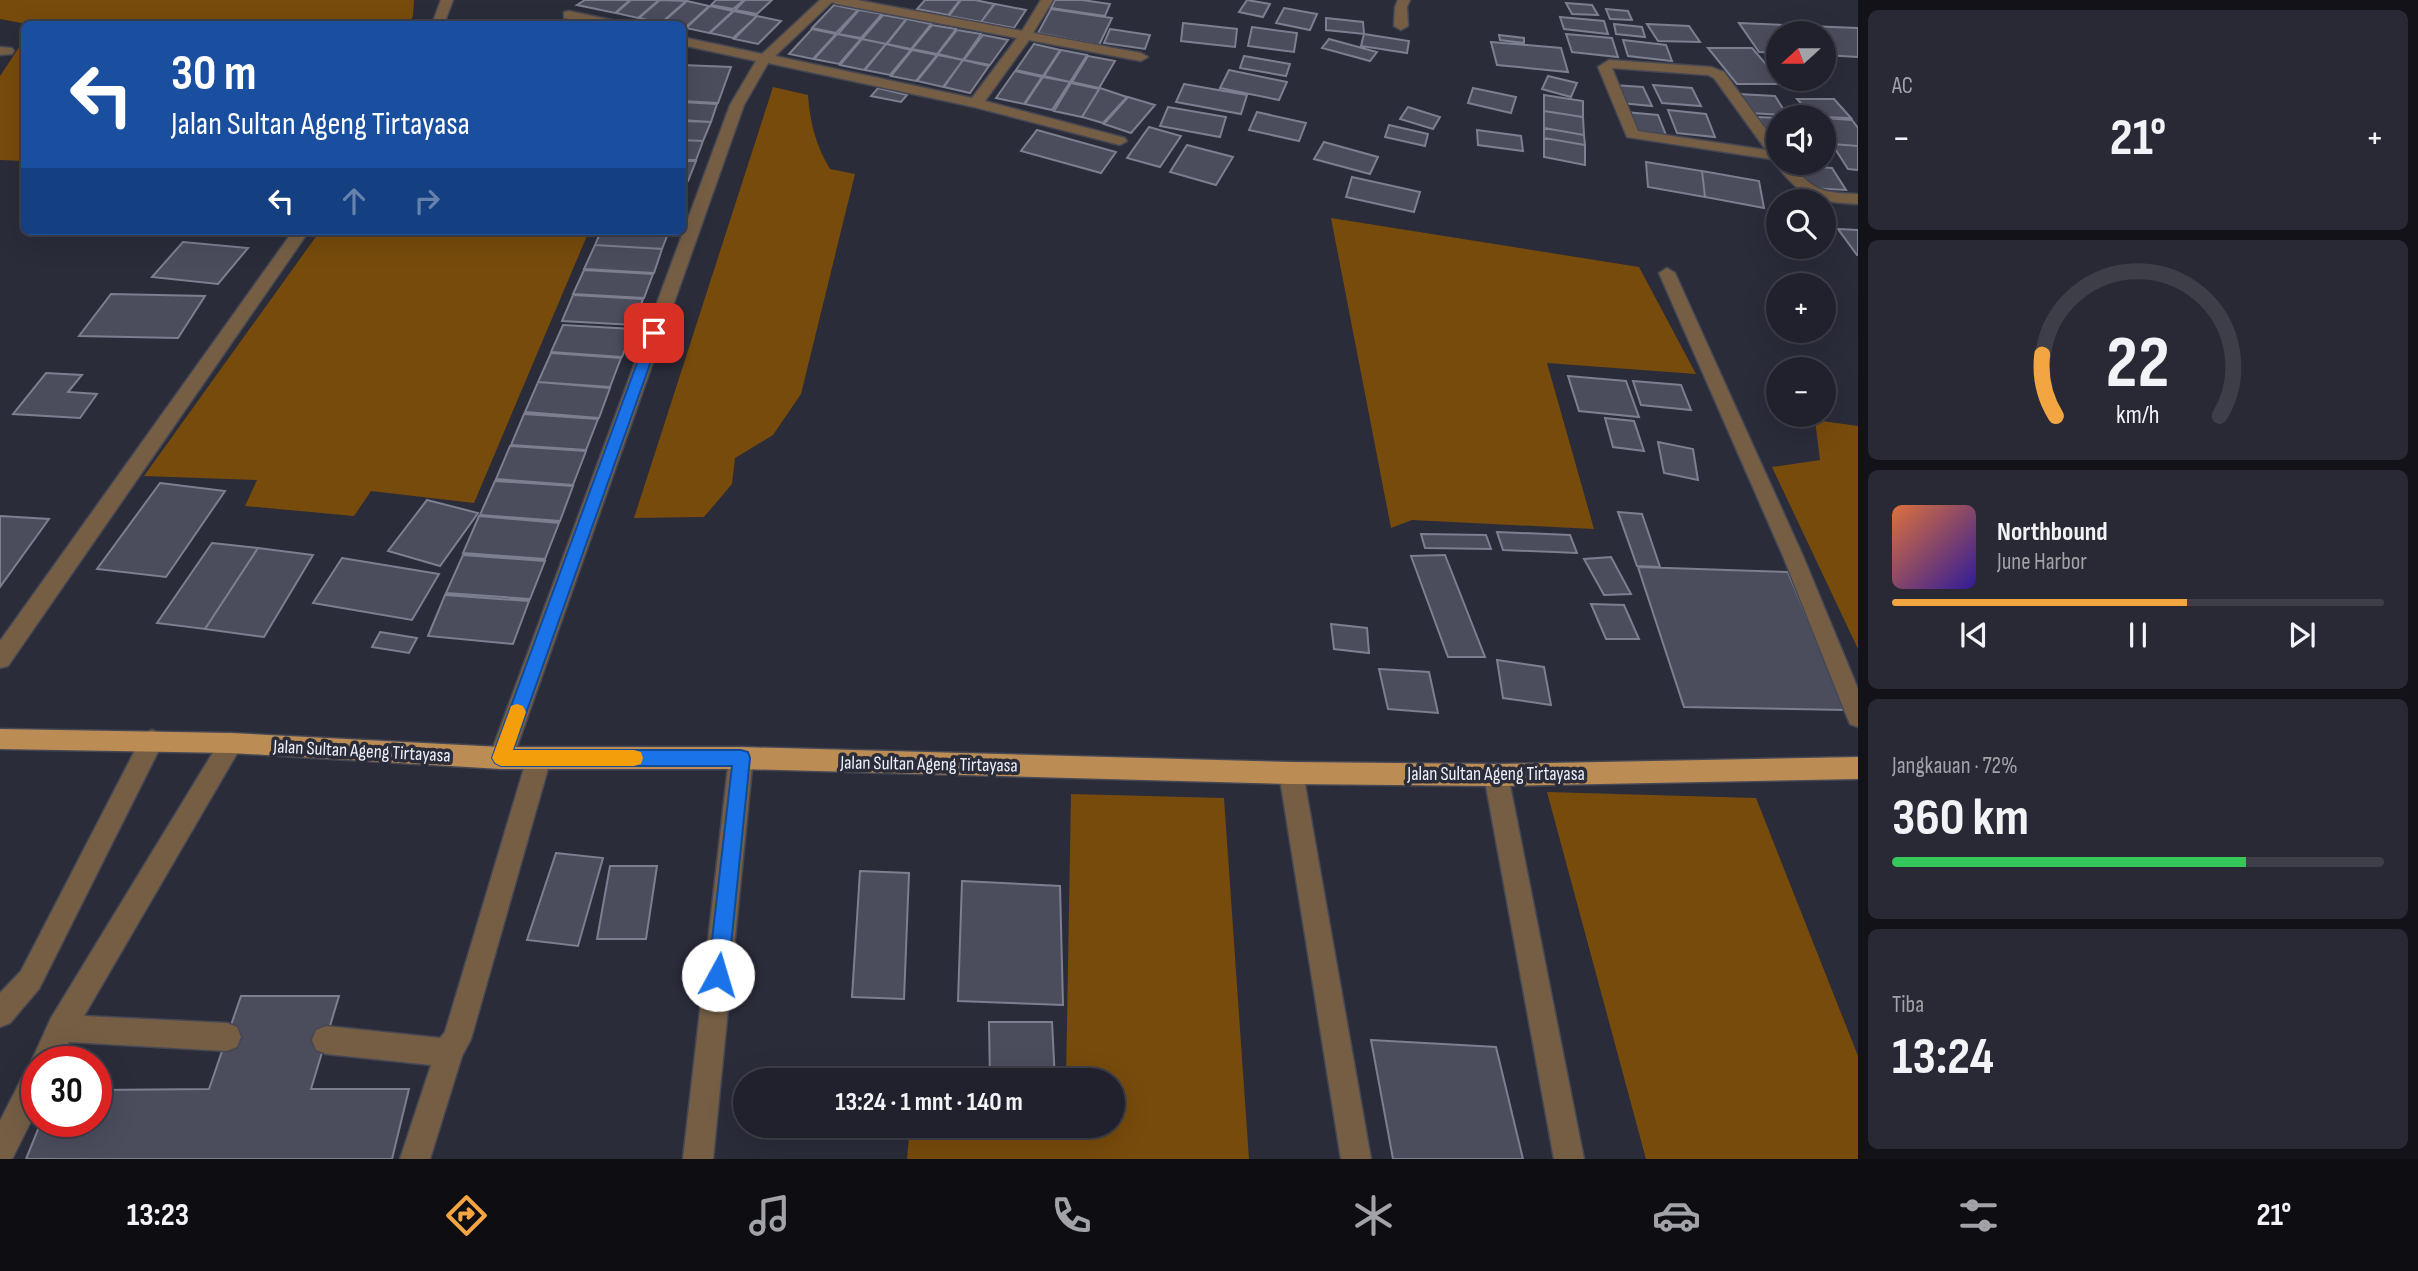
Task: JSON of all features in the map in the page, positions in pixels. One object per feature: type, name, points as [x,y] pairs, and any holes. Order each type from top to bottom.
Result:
[{"type":"main road","name":"Jalan Sultan Ageng Tirtayasa","points":[[0,739],[152,740],[501,758],[741,758],[1291,772],[1496,775],[1858,768]]},
{"type":"street","points":[[440,21],[447,0]]},
{"type":"street","points":[[501,758],[737,105],[754,72],[764,60],[827,0]]},
{"type":"street","points":[[837,0],[1141,57]]},
{"type":"street","points":[[976,103],[1025,36],[1046,0]]},
{"type":"street","points":[[1401,26],[1401,7],[1404,0]]},
{"type":"street","points":[[569,15],[597,21]]},
{"type":"street","points":[[686,42],[976,103],[1120,141]]},
{"type":"street","points":[[1609,64],[1711,71],[1725,80],[1778,156],[1632,134],[1605,66],[1609,64]]},
{"type":"street","points":[[1792,175],[1811,194],[1822,198],[1858,199]]},
{"type":"street","points":[[6,650],[298,235]]},
{"type":"street","points":[[1667,273],[1793,556],[1856,714]]},
{"type":"street","points":[[0,1013],[30,980],[152,740]]},
{"type":"street","points":[[52,1046],[230,743]]},
{"type":"street","points":[[415,1159],[450,1048],[457,1039],[538,758]]},
{"type":"street","points":[[698,1159],[741,758]]},
{"type":"street","points":[[1291,772],[1356,1159]]},
{"type":"street","points":[[1496,775],[1569,1159]]},
{"type":"street","points":[[61,1028],[227,1037]]},
{"type":"street","points":[[326,1040],[440,1052],[450,1048]]},
{"type":"street","points":[[0,1152],[21,1110]]},
{"type":"shaded area","points":[[0,0],[414,0],[410,21],[21,23],[0,19]]},
{"type":"shaded area","points":[[21,44],[21,161],[0,160],[0,76]]},
{"type":"shaded area","points":[[773,87],[808,95],[814,134],[830,169],[855,174],[801,394],[773,435],[735,458],[732,484],[704,517],[634,518]]},
{"type":"shaded area","points":[[1331,218],[1639,267],[1696,374],[1547,363],[1594,529],[1412,520],[1391,528]]},
{"type":"shaded area","points":[[317,235],[587,235],[474,503],[371,491],[354,516],[245,506],[257,480],[144,476]]},
{"type":"shaded area","points":[[1836,423],[1858,426],[1858,649],[1772,467],[1820,460],[1816,427],[1836,427]]},
{"type":"shaded area","points":[[1547,792],[1756,798],[1858,1056],[1858,1159],[1646,1159]]},
{"type":"shaded area","points":[[1071,794],[1224,798],[1249,1159],[907,1159],[909,1138],[1125,1138],[1125,1068],[1066,1068]]},
{"type":"building","points":[[585,0],[630,0],[615,13],[577,5]]},
{"type":"building","points":[[631,0],[659,0],[638,18],[616,13]]},
{"type":"building","points":[[660,0],[686,1],[663,21],[639,18]]},
{"type":"building","points":[[716,0],[744,0],[733,9],[711,5]]},
{"type":"building","points":[[745,0],[772,0],[757,14],[735,10]]},
{"type":"building","points":[[925,0],[960,0],[948,15],[917,9]]},
{"type":"building","points":[[961,0],[994,4],[981,22],[949,16]]},
{"type":"building","points":[[1055,0],[1110,4],[1105,16],[1051,8]]},
{"type":"building","points":[[1247,0],[1270,4],[1263,17],[1239,12]]},
{"type":"building","points":[[687,1],[709,6],[686,27],[686,21],[664,21]]},
{"type":"building","points":[[1566,3],[1592,5],[1598,15],[1572,14]]},
{"type":"building","points":[[995,4],[1026,10],[1014,28],[981,22]]},
{"type":"building","points":[[834,5],[858,10],[836,33],[812,28]]},
{"type":"building","points":[[710,6],[733,11],[709,33],[686,28]]},
{"type":"building","points":[[1284,8],[1317,14],[1310,30],[1276,23]]},
{"type":"building","points":[[1051,9],[1112,18],[1099,45],[1038,33]]},
{"type":"building","points":[[1606,9],[1628,11],[1632,20],[1610,19]]},
{"type":"building","points":[[859,10],[882,14],[861,38],[838,34]]},
{"type":"building","points":[[734,11],[757,16],[733,38],[710,33]]},
{"type":"building","points":[[883,15],[906,19],[886,44],[862,39]]},
{"type":"building","points":[[757,16],[781,21],[758,44],[734,39]]},
{"type":"building","points":[[1560,17],[1604,21],[1608,34],[1564,29]]},
{"type":"building","points":[[1326,18],[1363,22],[1364,34],[1326,30]]},
{"type":"building","points":[[907,19],[931,24],[911,49],[887,44]]},
{"type":"building","points":[[1183,23],[1237,29],[1235,47],[1181,41]]},
{"type":"building","points":[[1739,23],[1766,24],[1766,52],[1759,52]]},
{"type":"building","points":[[1614,24],[1642,27],[1645,37],[1616,34]]},
{"type":"building","points":[[1647,24],[1689,26],[1700,42],[1658,41]]},
{"type":"building","points":[[932,25],[956,29],[937,54],[912,49]]},
{"type":"building","points":[[1252,27],[1297,33],[1294,52],[1248,46]]},
{"type":"building","points":[[1836,27],[1858,28],[1858,57],[1836,56]]},
{"type":"building","points":[[812,29],[836,34],[813,59],[789,54]]},
{"type":"building","points":[[1110,29],[1150,35],[1145,49],[1104,43]]},
{"type":"building","points":[[957,30],[981,34],[963,60],[938,54]]},
{"type":"building","points":[[837,34],[861,39],[839,64],[814,59]]},
{"type":"building","points":[[1364,34],[1409,41],[1407,53],[1361,46]]},
{"type":"building","points":[[1566,34],[1612,38],[1618,57],[1572,52]]},
{"type":"building","points":[[983,35],[1008,40],[990,65],[964,60]]},
{"type":"building","points":[[1499,35],[1524,38],[1524,43],[1500,40]]},
{"type":"building","points":[[862,39],[886,44],[864,70],[840,65]]},
{"type":"building","points":[[1329,39],[1377,52],[1370,61],[1322,48]]},
{"type":"building","points":[[1623,40],[1666,45],[1672,61],[1628,56]]},
{"type":"building","points":[[1491,42],[1561,48],[1568,72],[1497,65]]},
{"type":"building","points":[[886,44],[911,50],[890,75],[865,70]]},
{"type":"building","points":[[1034,44],[1060,50],[1043,76],[1016,70]]},
{"type":"building","points":[[1708,48],[1752,48],[1766,64],[1766,84],[1737,84]]},
{"type":"building","points":[[912,50],[937,55],[916,81],[891,76]]},
{"type":"building","points":[[1061,50],[1087,55],[1070,82],[1044,76]]},
{"type":"building","points":[[938,55],[963,60],[943,87],[917,81]]},
{"type":"building","points":[[1088,56],[1115,61],[1099,88],[1072,82]]},
{"type":"building","points":[[1244,56],[1290,64],[1286,76],[1240,68]]},
{"type":"building","points":[[963,60],[989,66],[970,93],[944,87]]},
{"type":"building","points":[[686,65],[731,67],[718,103],[686,101]]},
{"type":"building","points":[[1229,70],[1287,82],[1279,100],[1220,88]]},
{"type":"building","points":[[1015,71],[1042,77],[1024,104],[996,98]]},
{"type":"building","points":[[1548,76],[1577,83],[1571,97],[1542,89]]},
{"type":"building","points":[[1043,77],[1070,82],[1052,110],[1025,104]]},
{"type":"building","points":[[1071,83],[1099,89],[1082,117],[1054,111]]},
{"type":"building","points":[[1184,84],[1247,95],[1241,114],[1176,102]]},
{"type":"building","points":[[1613,85],[1643,87],[1652,106],[1621,103]]},
{"type":"building","points":[[1653,85],[1692,88],[1701,106],[1662,103]]},
{"type":"building","points":[[878,88],[907,95],[901,102],[871,96]]},
{"type":"building","points":[[1100,88],[1127,97],[1103,123],[1082,117]]},
{"type":"building","points":[[1473,88],[1516,97],[1511,113],[1468,103]]},
{"type":"building","points":[[1738,94],[1775,96],[1781,105],[1766,105],[1766,114],[1749,113]]},
{"type":"building","points":[[1544,95],[1583,101],[1583,117],[1544,111]]},
{"type":"building","points":[[1128,97],[1155,105],[1131,133],[1104,124]]},
{"type":"building","points":[[1797,99],[1834,99],[1851,118],[1836,118],[1836,105],[1802,105]]},
{"type":"building","points":[[686,102],[717,104],[711,122],[686,120]]},
{"type":"building","points":[[1168,107],[1226,117],[1220,137],[1160,126]]},
{"type":"building","points":[[1408,107],[1440,117],[1433,129],[1400,119]]},
{"type":"building","points":[[1668,110],[1706,114],[1715,137],[1677,133]]},
{"type":"building","points":[[1544,111],[1583,117],[1584,135],[1544,128]]},
{"type":"building","points":[[1257,112],[1306,123],[1299,141],[1249,130]]},
{"type":"building","points":[[1625,112],[1658,115],[1666,135],[1633,132]]},
{"type":"building","points":[[1758,117],[1766,117],[1766,130]]},
{"type":"building","points":[[1836,119],[1852,120],[1858,128],[1858,146],[1836,144]]},
{"type":"building","points":[[686,121],[711,122],[703,141],[686,140]]},
{"type":"building","points":[[1389,125],[1428,134],[1425,146],[1385,137]]},
{"type":"building","points":[[1149,127],[1181,136],[1160,167],[1127,158]]},
{"type":"building","points":[[1544,128],[1584,135],[1585,145],[1544,138]]},
{"type":"building","points":[[1037,130],[1116,152],[1101,173],[1021,151]]},
{"type":"building","points":[[1477,130],[1521,136],[1523,151],[1478,145]]},
{"type":"building","points":[[1544,138],[1585,145],[1585,165],[1544,157]]},
{"type":"building","points":[[686,140],[703,141],[696,160],[686,160]]},
{"type":"building","points":[[1324,142],[1378,157],[1370,174],[1314,159]]},
{"type":"building","points":[[1836,144],[1858,146],[1858,170],[1848,169],[1836,150]]},
{"type":"building","points":[[1187,145],[1233,157],[1216,185],[1170,172]]},
{"type":"building","points":[[686,161],[696,161],[688,181]]},
{"type":"building","points":[[1646,162],[1702,171],[1705,197],[1648,187]]},
{"type":"building","points":[[1702,171],[1759,181],[1764,208],[1705,197]]},
{"type":"building","points":[[1836,174],[1846,190],[1836,189],[1809,188],[1802,175]]},
{"type":"building","points":[[1352,177],[1420,192],[1414,212],[1346,197]]},
{"type":"building","points":[[1838,229],[1858,230],[1858,255],[1857,255]]},
{"type":"building","points":[[599,235],[667,235],[662,249],[595,245]]},
{"type":"building","points":[[183,242],[248,248],[218,284],[152,277]]},
{"type":"building","points":[[595,245],[662,249],[654,273],[584,269]]},
{"type":"building","points":[[584,270],[653,274],[644,298],[573,294]]},
{"type":"building","points":[[111,294],[205,296],[178,338],[79,336]]},
{"type":"building","points":[[573,295],[643,299],[634,325],[562,321]]},
{"type":"building","points":[[563,325],[633,329],[622,357],[551,352]]},
{"type":"building","points":[[551,353],[621,358],[610,387],[538,382]]},
{"type":"building","points":[[46,373],[82,375],[68,392],[97,394],[80,418],[13,414]]},
{"type":"building","points":[[1568,376],[1626,381],[1639,417],[1579,411]]},
{"type":"building","points":[[1633,381],[1681,385],[1691,410],[1641,405]]},
{"type":"building","points":[[538,382],[610,388],[599,418],[525,412]]},
{"type":"building","points":[[524,414],[598,419],[586,450],[511,445]]},
{"type":"building","points":[[1605,418],[1634,421],[1644,451],[1613,447]]},
{"type":"building","points":[[1658,442],[1693,449],[1698,480],[1664,473]]},
{"type":"building","points":[[510,446],[586,451],[573,485],[496,479]]},
{"type":"building","points":[[495,481],[573,486],[560,521],[480,515]]},
{"type":"building","points":[[160,483],[225,491],[166,577],[97,569]]},
{"type":"building","points":[[427,500],[478,513],[440,566],[388,551]]},
{"type":"building","points":[[1618,512],[1642,514],[1660,567],[1637,566]]},
{"type":"building","points":[[0,516],[49,519],[0,587]]},
{"type":"building","points":[[479,516],[559,523],[545,559],[463,553]]},
{"type":"building","points":[[1497,532],[1570,535],[1577,553],[1503,550]]},
{"type":"building","points":[[1421,534],[1486,535],[1491,549],[1425,548]]},
{"type":"building","points":[[212,543],[258,548],[205,629],[157,623]]},
{"type":"building","points":[[258,548],[313,555],[264,637],[205,629]]},
{"type":"building","points":[[463,555],[545,561],[530,599],[446,593]]},
{"type":"building","points":[[1445,555],[1485,657],[1448,657],[1411,556]]},
{"type":"building","points":[[1611,557],[1631,594],[1604,595],[1584,559]]},
{"type":"building","points":[[342,558],[439,574],[412,620],[313,603]]},
{"type":"building","points":[[1638,567],[1788,572],[1846,710],[1684,707]]},
{"type":"building","points":[[445,595],[529,601],[513,644],[428,636]]},
{"type":"building","points":[[1591,604],[1624,605],[1639,639],[1606,639]]},
{"type":"building","points":[[1331,624],[1367,628],[1369,653],[1334,649]]},
{"type":"building","points":[[380,632],[417,638],[409,653],[372,647]]},
{"type":"building","points":[[1497,660],[1544,667],[1551,705],[1503,698]]},
{"type":"building","points":[[1379,669],[1429,672],[1438,713],[1388,709]]},
{"type":"building","points":[[556,853],[603,858],[578,946],[527,940]]},
{"type":"building","points":[[610,866],[657,866],[646,939],[597,939]]},
{"type":"building","points":[[860,871],[909,873],[904,999],[852,997]]},
{"type":"building","points":[[962,881],[1060,886],[1063,1005],[958,1001]]},
{"type":"building","points":[[241,996],[339,996],[311,1089],[409,1089],[392,1159],[26,1159],[35,1137],[112,1137],[112,1090],[209,1089]]},
{"type":"building","points":[[989,1022],[1052,1022],[1054,1068],[990,1068]]},
{"type":"building","points":[[1371,1040],[1496,1047],[1523,1159],[1393,1159]]},
{"type":"slow traffic","points":[[517,712],[501,758],[634,758]]},
{"type":"route","points":[[654,333],[501,758],[741,758],[718,975]]}]
